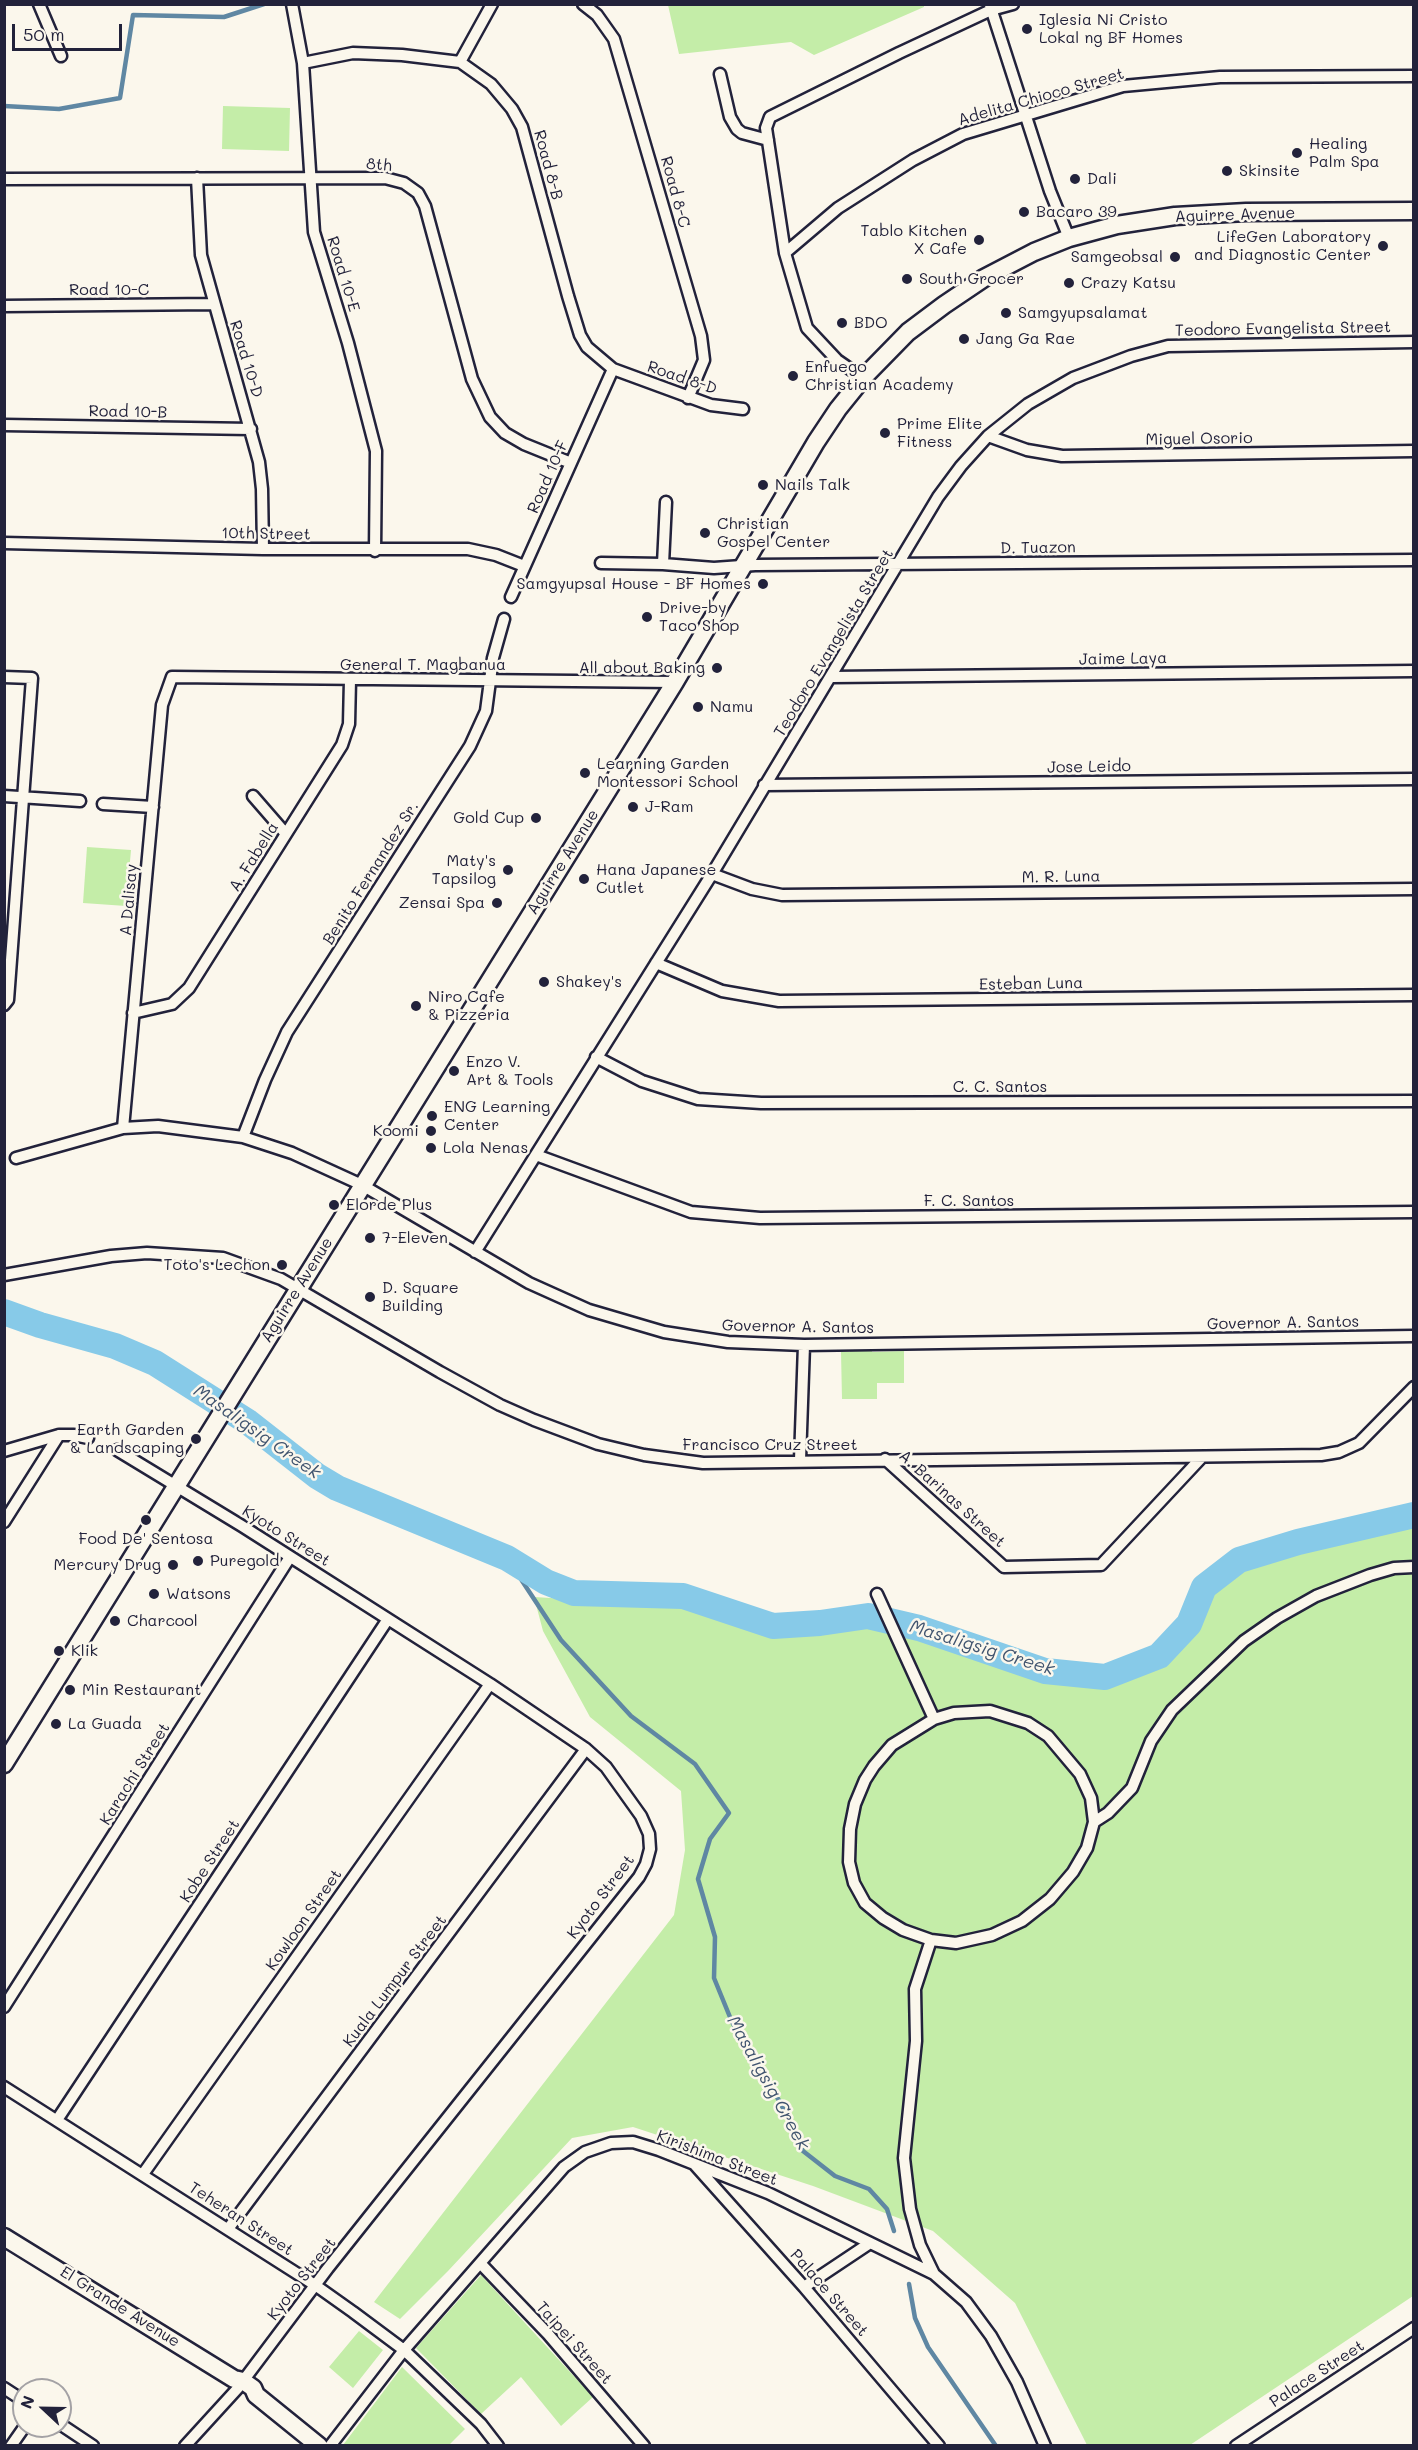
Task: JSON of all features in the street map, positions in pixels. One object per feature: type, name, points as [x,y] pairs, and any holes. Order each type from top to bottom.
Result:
[{"type":"street","points":[[39,4],[61,56]]},
{"type":"street","points":[[460,62],[492,4]]},
{"type":"street","name":"Road 8-C","points":[[583,4],[597,15],[614,39],[700,336],[704,360],[688,398]]},
{"type":"street","points":[[863,378],[837,360],[807,328],[785,253],[766,128],[770,117],[990,7],[1013,4]]},
{"type":"street","points":[[990,7],[1050,191],[1069,238]]},
{"type":"street","name":"Road 10-E","points":[[294,10],[303,63],[314,232],[348,343],[376,452],[375,551]]},
{"type":"street","name":"Road 8-B","points":[[303,63],[353,53],[402,55],[460,62],[491,84],[512,109],[522,127],[580,335],[587,347],[613,369]]},
{"type":"street","points":[[720,74],[730,117],[736,129],[742,133],[768,140]]},
{"type":"street","name":"Adelita Chioco Street","points":[[785,253],[838,208],[913,160],[963,134],[1123,86],[1220,77],[1413,76]]},
{"type":"street","name":"Road 10-D","points":[[197,178],[201,255],[259,462],[262,489],[262,549]]},
{"type":"street","name":"8th","points":[[4,179],[385,178],[404,183],[418,193],[425,206],[472,379],[490,417],[505,433],[524,444],[571,463]]},
{"type":"street","name":"Aguirre Avenue","points":[[4,1764],[675,682],[816,442],[838,409],[863,378],[908,332],[944,305],[984,278],[1034,252],[1069,238],[1117,225],[1175,216],[1246,212],[1413,211]]},
{"type":"street","name":"Road 10-C","points":[[4,306],[214,304]]},
{"type":"street","name":"Teodoro Evangelista Street","points":[[475,1252],[712,874],[938,497],[961,466],[988,436],[1028,404],[1073,378],[1131,356],[1168,346],[1413,342]]},
{"type":"street","name":"Road 8-D","points":[[613,369],[688,398],[711,405],[743,409]]},
{"type":"street","name":"Road 10-F","points":[[511,597],[613,369]]},
{"type":"street","name":"Road 10-B","points":[[4,425],[251,429]]},
{"type":"street","name":"Miguel Osorio","points":[[988,436],[1027,450],[1062,456],[1413,452]]},
{"type":"street","points":[[663,564],[666,502]]},
{"type":"street","name":"10th Street","points":[[4,543],[375,551],[468,549],[496,555],[524,566]]},
{"type":"street","name":"D. Tuazon","points":[[601,563],[743,568],[755,566],[1413,560]]},
{"type":"street","name":"Benito Fernandez Sr.","points":[[243,1137],[264,1080],[287,1032],[470,746],[486,711],[493,658],[504,619]]},
{"type":"street","name":"Jaime Laya","points":[[832,677],[1413,671]]},
{"type":"street","points":[[4,677],[32,678],[8,1000],[4,1005]]},
{"type":"street","name":"General T. Magbanua","points":[[172,677],[675,682]]},
{"type":"street","name":"A Dalisay","points":[[123,1128],[162,705],[172,677]]},
{"type":"street","name":"A. Fabella","points":[[134,1013],[172,1004],[189,987],[342,745],[349,724],[350,680]]},
{"type":"street","name":"Jose Leido","points":[[764,785],[1413,779]]},
{"type":"street","points":[[4,796],[80,801]]},
{"type":"street","points":[[253,796],[286,834]]},
{"type":"street","points":[[103,804],[153,807]]},
{"type":"street","name":"M. R. Luna","points":[[712,874],[752,889],[782,895],[1413,889]]},
{"type":"street","name":"Esteban Luna","points":[[656,963],[722,991],[779,1001],[1413,995]]},
{"type":"street","name":"C. C. Santos","points":[[596,1057],[642,1081],[698,1099],[761,1103],[1413,1101]]},
{"type":"street","name":"Governor A. Santos","points":[[16,1158],[123,1128],[158,1126],[243,1137],[292,1153],[362,1185],[529,1283],[589,1310],[664,1332],[728,1342],[804,1345],[1413,1336]]},
{"type":"street","name":"F. C. Santos","points":[[536,1155],[691,1212],[760,1218],[1413,1212]]},
{"type":"street","name":"Francisco Cruz Street","points":[[4,1275],[111,1256],[147,1253],[223,1258],[245,1264],[281,1279],[500,1405],[590,1441],[644,1455],[685,1461],[1312,1455],[1339,1452],[1359,1443],[1413,1387]]},
{"type":"street","points":[[800,1460],[804,1345]]},
{"type":"street","points":[[4,1451],[59,1435],[88,1438]]},
{"type":"street","points":[[4,1521],[59,1435]]},
{"type":"street","name":"Kyoto Street","points":[[117,1450],[490,1684],[586,1749],[606,1767],[641,1816],[649,1834],[650,1849],[639,1877],[238,2383],[185,2445]]},
{"type":"street","name":"A. Barinas Street","points":[[885,1459],[1005,1567],[1101,1564],[1202,1457]]},
{"type":"street","name":"Karachi Street","points":[[4,2007],[290,1557]]},
{"type":"street","points":[[1094,1822],[1113,1808],[1132,1788],[1151,1741],[1172,1710],[1244,1641],[1277,1617],[1316,1596],[1370,1575],[1394,1568],[1413,1567]]},
{"type":"street","points":[[877,1594],[934,1719]]},
{"type":"street","name":"Kobe Street","points":[[57,2120],[388,1619]]},
{"type":"street","name":"Kowloon Street","points":[[143,2174],[490,1684]]},
{"type":"street","points":[[990,1711],[1028,1723],[1048,1736],[1080,1774],[1091,1798],[1094,1822],[1087,1848],[1073,1872],[1050,1899],[1022,1922],[992,1935],[956,1943],[931,1940],[903,1930],[883,1918],[865,1903],[854,1883],[849,1862],[850,1829],[855,1804],[874,1766],[892,1746],[934,1719],[954,1713],[990,1711]]},
{"type":"street","name":"Kuala Lumpur Street","points":[[228,2229],[586,1749]]},
{"type":"street","points":[[931,1940],[915,1989],[916,2041],[904,2158],[910,2209],[920,2245],[934,2274]]},
{"type":"street","name":"Teheran Street","points":[[4,2087],[315,2285],[404,2350],[481,2424],[498,2445]]},
{"type":"street","name":"Kirishima Street","points":[[330,2445],[404,2350],[564,2168],[585,2152],[611,2143],[633,2142],[768,2193],[934,2274],[966,2302],[991,2336],[1017,2382],[1045,2445]]},
{"type":"street","name":"Palace Street","points":[[693,2163],[804,2287],[939,2445]]},
{"type":"street","name":"El Grande Avenue","points":[[4,2237],[238,2383],[253,2388],[256,2396],[320,2445]]},
{"type":"street","points":[[804,2287],[870,2243]]},
{"type":"street","name":"Taipei Street","points":[[480,2263],[548,2334],[644,2445]]},
{"type":"street","name":"Palace Street","points":[[1236,2445],[1413,2328]]},
{"type":"street","points":[[72,2432],[93,2445]]},
{"type":"green space","points":[[924,4],[924,7],[814,55],[791,42],[679,54],[668,5]]},
{"type":"green space","points":[[223,106],[290,108],[289,151],[222,149]]},
{"type":"green space","points":[[87,847],[131,850],[126,906],[83,903]]},
{"type":"green space","points":[[850,1346],[872,1346],[872,1352],[904,1351],[904,1383],[877,1383],[877,1399],[842,1399],[841,1352],[850,1352]]},
{"type":"green space","points":[[1413,1515],[1413,2296],[1190,2445],[1087,2445],[1015,2303],[933,2231],[813,2186],[633,2127],[572,2138],[400,2319],[374,2302],[674,1915],[685,1850],[681,1791],[590,1717],[543,1631],[534,1597],[683,1606],[772,1636],[868,1616],[919,1628],[1045,1671],[1105,1677],[1159,1656],[1189,1624],[1204,1587],[1239,1560],[1298,1542]]},
{"type":"green space","points":[[481,2275],[593,2397],[561,2426],[521,2377],[481,2414],[416,2348]]},
{"type":"green space","points":[[359,2331],[383,2350],[353,2388],[329,2367]]},
{"type":"green space","points":[[402,2367],[465,2429],[449,2445],[343,2445]]},
{"type":"waterway","points":[[4,106],[59,109],[120,98],[133,15],[224,17],[264,4]]},
{"type":"waterway","name":"Masaligsig Creek","points":[[4,1312],[40,1325],[115,1346],[155,1363],[248,1422],[317,1476],[337,1488],[507,1558],[546,1582],[574,1593],[683,1596],[773,1626],[820,1623],[868,1616],[919,1628],[1045,1671],[1105,1677],[1159,1656],[1189,1624],[1204,1587],[1239,1560],[1298,1542],[1414,1515]]},
{"type":"waterway","name":"Masaligsig Creek","points":[[507,1558],[561,1640],[631,1716],[695,1764],[729,1813],[710,1839],[698,1879],[715,1937],[714,1978],[732,2022],[780,2102],[803,2151],[835,2176],[869,2189],[887,2209],[894,2231]]},
{"type":"waterway","name":"Masaligsig Creek","points":[[909,2284],[915,2318],[928,2347],[996,2446]]},
{"type":"place","name":"Iglesia Ni Cristo Lokal ng BF Homes","points":[[1027,29]]},
{"type":"place","name":"Healing Palm Spa","points":[[1297,153]]},
{"type":"place","name":"Skinsite","points":[[1227,171]]},
{"type":"place","name":"Dali","points":[[1075,179]]},
{"type":"place","name":"Bacaro 39","points":[[1024,212]]},
{"type":"place","name":"Tablo Kitchen X Cafe","points":[[979,240]]},
{"type":"place","name":"LifeGen Laboratory and Diagnostic Center","points":[[1383,246]]},
{"type":"place","name":"Samgeobsal","points":[[1175,257]]},
{"type":"place","name":"South Grocer","points":[[907,279]]},
{"type":"place","name":"Crazy Katsu","points":[[1069,283]]},
{"type":"place","name":"Samgyupsalamat","points":[[1006,313]]},
{"type":"place","name":"BDO","points":[[842,323]]},
{"type":"place","name":"Jang Ga Rae","points":[[964,339]]},
{"type":"place","name":"Enfuego Christian Academy","points":[[793,376]]},
{"type":"place","name":"Prime Elite Fitness","points":[[885,433]]},
{"type":"place","name":"Nails Talk","points":[[763,485]]},
{"type":"place","name":"Christian Gospel Center","points":[[705,533]]},
{"type":"place","name":"Samgyupsal House - BF Homes","points":[[763,584]]},
{"type":"place","name":"Drive-by Taco Shop","points":[[647,617]]},
{"type":"place","name":"All about Baking","points":[[717,668]]},
{"type":"place","name":"Namu","points":[[698,707]]},
{"type":"place","name":"Learning Garden Montessori School","points":[[585,773]]},
{"type":"place","name":"J-Ram","points":[[633,807]]},
{"type":"place","name":"Gold Cup","points":[[536,818]]},
{"type":"place","name":"Maty's Tapsilog","points":[[508,870]]},
{"type":"place","name":"Hana Japanese Cutlet","points":[[584,879]]},
{"type":"place","name":"Zensai Spa","points":[[497,903]]},
{"type":"place","name":"Shakey's","points":[[544,982]]},
{"type":"place","name":"Niro Cafe & Pizzeria","points":[[416,1006]]},
{"type":"place","name":"Enzo V. Art & Tools","points":[[454,1071]]},
{"type":"place","name":"ENG Learning Center","points":[[432,1116]]},
{"type":"place","name":"Koomi","points":[[431,1131]]},
{"type":"place","name":"Lola Nenas","points":[[431,1148]]},
{"type":"place","name":"Elorde Plus","points":[[334,1205]]},
{"type":"place","name":"7-Eleven","points":[[370,1238]]},
{"type":"place","name":"Toto's Lechon","points":[[282,1265]]},
{"type":"place","name":"D. Square Building","points":[[370,1297]]},
{"type":"place","name":"Earth Garden & Landscaping","points":[[196,1439]]},
{"type":"place","name":"Food De' Sentosa","points":[[146,1520]]},
{"type":"place","name":"Puregold","points":[[198,1561]]},
{"type":"place","name":"Mercury Drug","points":[[173,1565]]},
{"type":"place","name":"Watsons","points":[[154,1594]]},
{"type":"place","name":"Charcool","points":[[115,1621]]},
{"type":"place","name":"Klik","points":[[59,1651]]},
{"type":"place","name":"Min Restaurant","points":[[70,1690]]},
{"type":"place","name":"La Guada","points":[[56,1724]]}]
